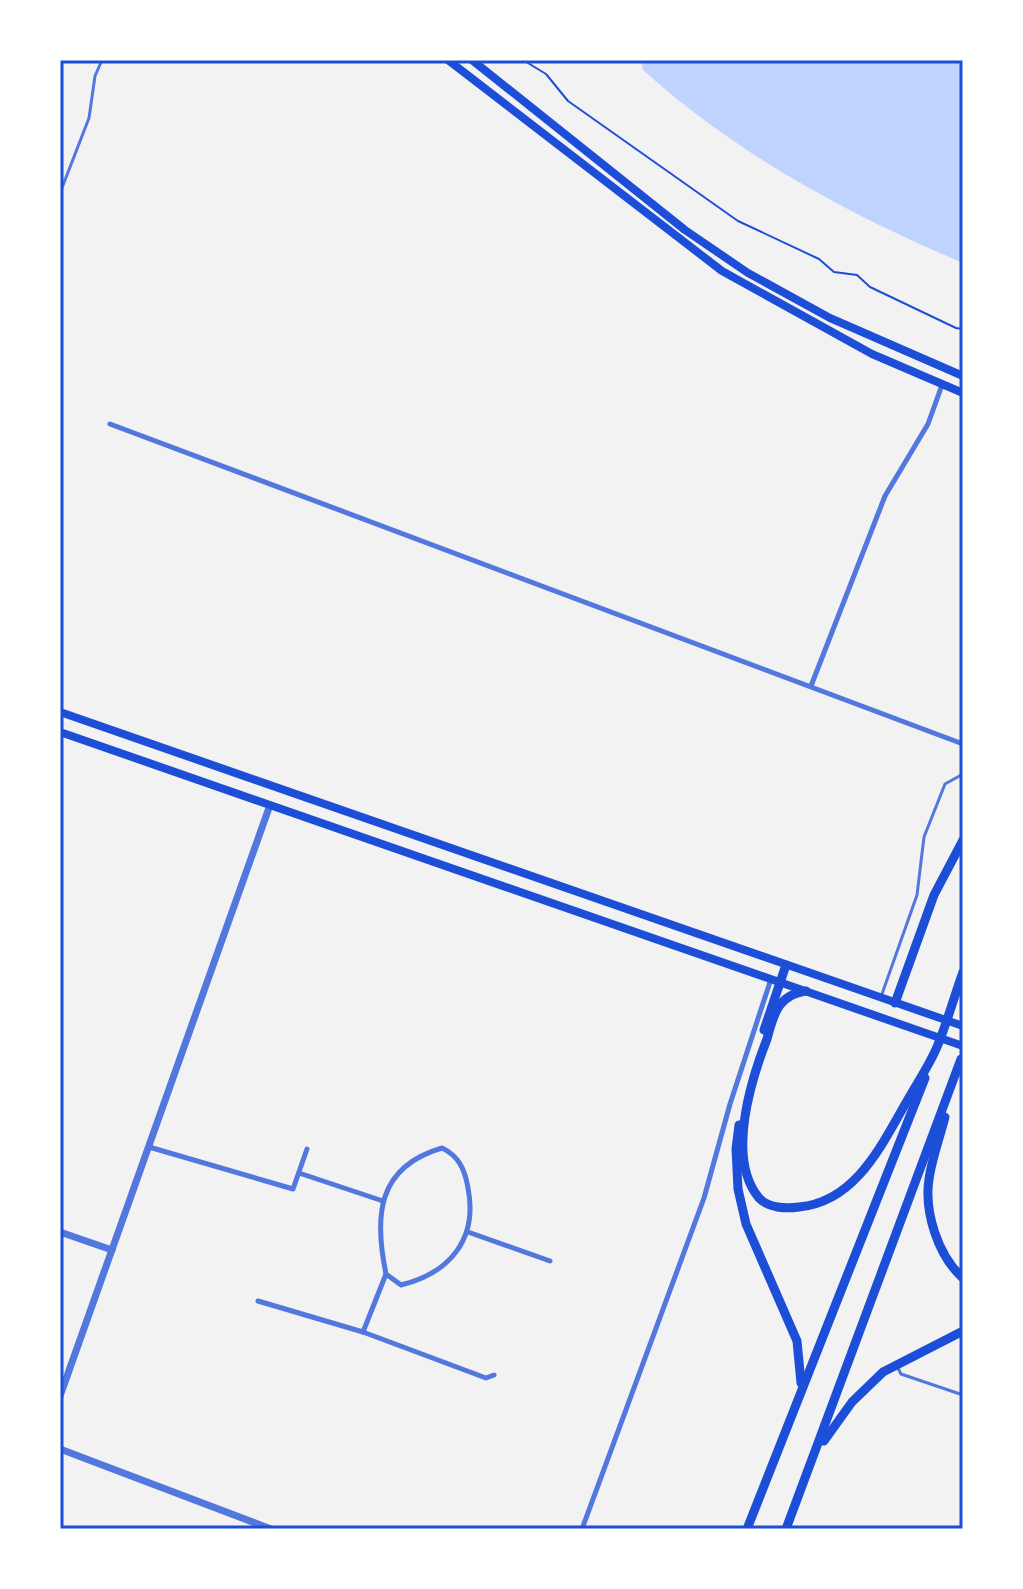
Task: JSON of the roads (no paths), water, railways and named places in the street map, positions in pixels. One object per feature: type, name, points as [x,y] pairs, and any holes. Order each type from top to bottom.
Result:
[{"type":"highway","points":[[895,1003],[934,895],[963,840]]},
{"type":"highway","points":[[786,965],[776,980],[753,1060],[740,1115],[736,1149],[738,1189],[746,1224],[797,1341],[801,1387]]},
{"type":"highway","points":[[747,1529],[936,1049],[963,972]]},
{"type":"highway","points":[[806,991],[791,995],[779,1006],[757,1064],[744,1120],[743,1149],[747,1174],[761,1200],[773,1206],[804,1207],[823,1202],[842,1191],[873,1161],[936,1049]]},
{"type":"highway","points":[[962,1057],[929,1177],[927,1198],[938,1240],[948,1261],[963,1278]]},
{"type":"highway","points":[[786,1529],[962,1057]]},
{"type":"highway","points":[[815,1454],[866,1386],[897,1365],[963,1331]]},
{"type":"main road","points":[[448,60],[722,271],[824,330],[963,393]]},
{"type":"main road","points":[[472,60],[685,230],[748,273],[830,318],[963,376]]},
{"type":"main road","points":[[60,712],[963,1026]]},
{"type":"main road","points":[[60,732],[963,1046]]},
{"type":"street","points":[[811,686],[885,496],[928,424],[942,385]]},
{"type":"street","points":[[110,424],[963,744]]},
{"type":"street","points":[[60,1396],[270,805]]},
{"type":"street","points":[[582,1529],[704,1198],[730,1104],[776,980]]},
{"type":"street","points":[[149,1147],[285,1189],[293,1189],[307,1149]]},
{"type":"street","points":[[363,1332],[386,1274],[378,1221],[383,1201],[406,1166],[424,1153],[442,1148],[454,1154],[466,1174],[472,1206],[468,1232],[452,1258],[424,1279],[401,1285],[386,1274]]},
{"type":"street","points":[[299,1173],[383,1201]]},
{"type":"street","points":[[60,1232],[112,1250]]},
{"type":"street","points":[[468,1232],[550,1261]]},
{"type":"street","points":[[258,1301],[363,1332],[486,1378],[494,1375]]},
{"type":"street","points":[[60,1449],[271,1529]]},
{"type":"lane","points":[[60,193],[89,118],[95,76],[102,60]]},
{"type":"lane","points":[[880,998],[917,895],[924,837],[945,784],[963,774]]},
{"type":"lane","points":[[897,1365],[901,1374],[963,1395]]},
{"type":"water","points":[[638,60],[963,60],[963,263],[878,224],[795,180],[716,129],[643,70]]}]
